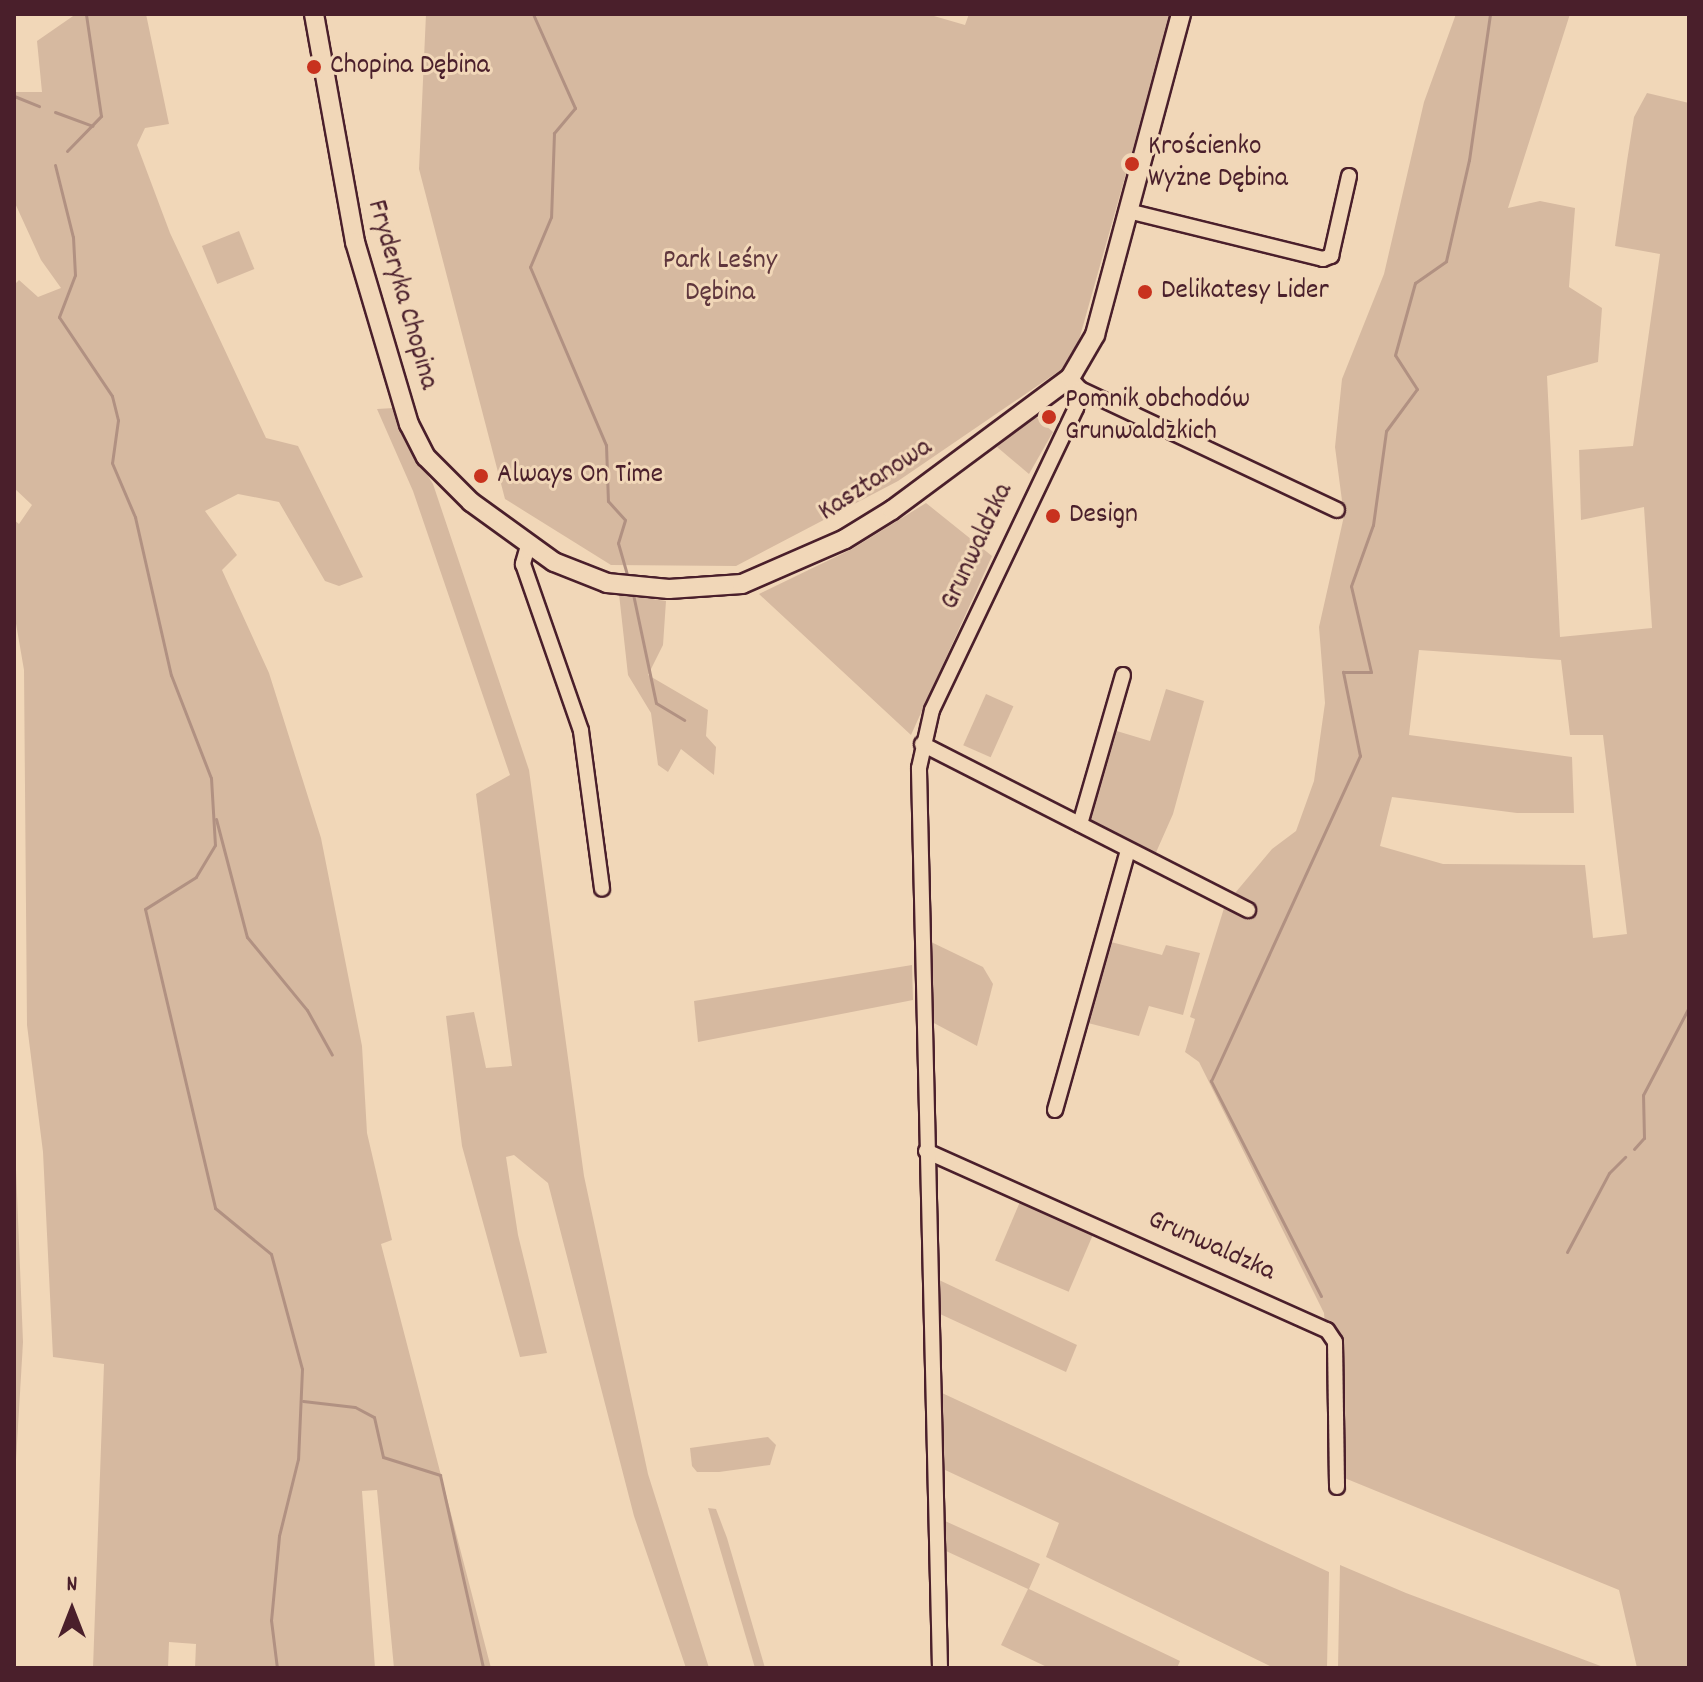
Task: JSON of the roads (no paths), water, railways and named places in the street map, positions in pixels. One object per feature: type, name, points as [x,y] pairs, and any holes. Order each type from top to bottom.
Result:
[{"type":"street","name":"Fryderyka Chopina","points":[[314,14],[340,178],[409,424],[435,468],[526,546]]},
{"type":"street","name":"Kasztanowa","points":[[526,546],[583,575],[633,588],[742,584],[845,539],[1075,383],[1095,335],[1181,14]]},
{"type":"street","points":[[1128,211],[1323,259],[1331,256],[1349,176]]},
{"type":"street","points":[[1075,383],[1337,510]]},
{"type":"street","name":"Grunwaldzka","points":[[940,1668],[917,803],[922,744],[969,626],[1076,408],[1075,383]]},
{"type":"street","points":[[526,546],[523,564],[581,731],[602,889]]},
{"type":"street","points":[[1080,824],[1123,675]]},
{"type":"street","points":[[922,744],[1248,910]]},
{"type":"street","points":[[1055,1110],[1128,850]]},
{"type":"street","name":"Grunwaldzka","points":[[926,1151],[1327,1330],[1335,1342],[1337,1487]]},
{"type":"waterway","points":[[67,151],[101,116],[86,14]]},
{"type":"waterway","points":[[533,14],[575,108],[554,133],[551,217],[530,267],[606,445],[608,501],[625,520],[618,543],[628,579]]},
{"type":"waterway","points":[[1321,1296],[1211,1081],[1360,756],[1343,672],[1371,672],[1351,586],[1373,525],[1386,431],[1417,389],[1395,355],[1415,283],[1446,261],[1469,160],[1490,14]]},
{"type":"waterway","points":[[14,96],[39,106]]},
{"type":"waterway","points":[[55,112],[93,126]]},
{"type":"waterway","points":[[55,165],[73,237],[75,275],[59,317],[112,396],[118,420],[112,463],[135,517],[171,675],[211,778],[215,845],[196,877],[145,909],[215,1208],[271,1254],[302,1369],[298,1459],[279,1536],[271,1620],[277,1668]]},
{"type":"waterway","points":[[633,594],[656,703],[684,720]]},
{"type":"waterway","points":[[216,819],[247,937],[307,1010],[332,1055]]},
{"type":"waterway","points":[[1634,1149],[1644,1138],[1643,1095],[1689,1007]]},
{"type":"waterway","points":[[1567,1252],[1609,1173],[1625,1157]]},
{"type":"waterway","points":[[303,1401],[355,1407],[374,1417],[383,1457],[440,1475],[483,1668]]},
{"type":"place","name":"Chopina Dębina","points":[[314,67]]},
{"type":"place","name":"Krościenko Wyżne Dębina","points":[[1132,164]]},
{"type":"place","name":"Delikatesy Lider","points":[[1145,292]]},
{"type":"place","name":"Pomnik obchodów Grunwaldzkich","points":[[1049,417]]},
{"type":"place","name":"Always On Time","points":[[481,476]]},
{"type":"place","name":"Design","points":[[1053,516]]},
{"type":"park label","name":"Park Leśny Dębina","points":[[720,278]]}]
